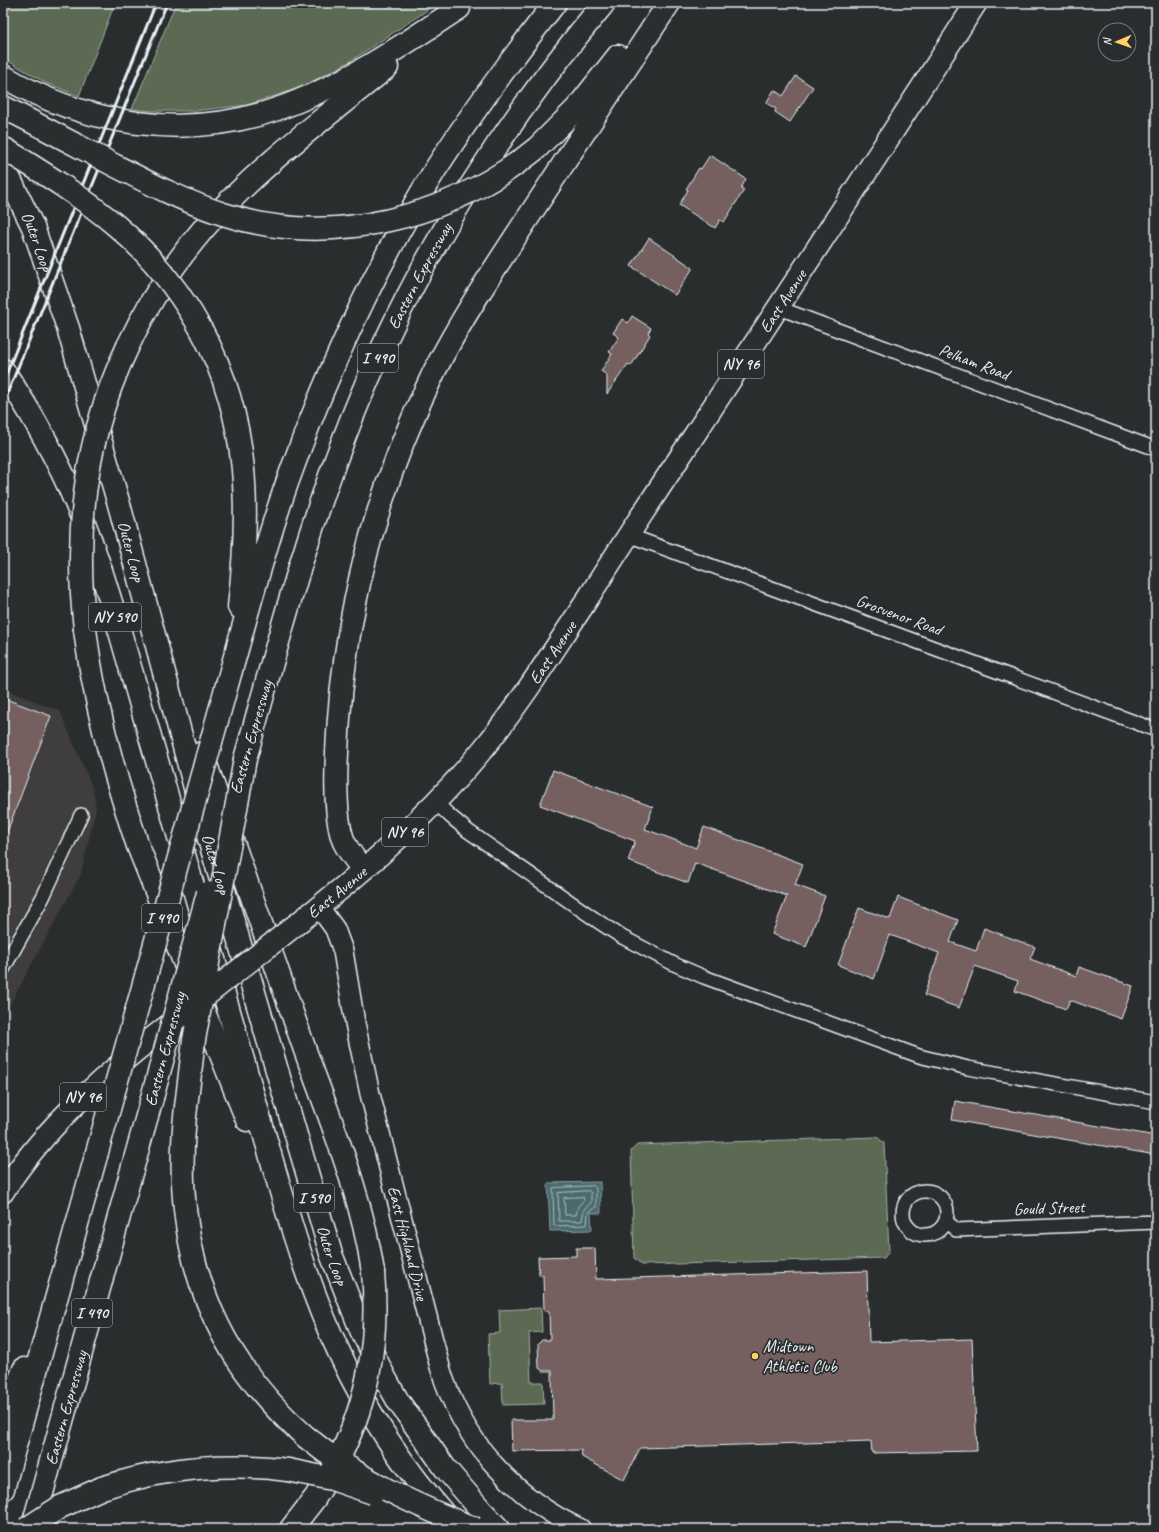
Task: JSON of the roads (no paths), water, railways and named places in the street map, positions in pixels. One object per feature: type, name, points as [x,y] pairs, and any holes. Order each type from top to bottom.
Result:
[{"type":"highway","name":"I 490","points":[[3,1489],[262,560],[287,484],[326,384],[358,311],[399,233],[449,149],[499,76],[555,3]]},
{"type":"highway","name":"Eastern Expressway","points":[[32,1529],[283,624],[314,522],[341,446],[383,346],[419,274],[473,181],[550,70],[604,3]]},
{"type":"highway","points":[[3,107],[151,184],[183,199],[237,218],[298,227],[362,225],[400,218],[429,209],[461,196],[504,173],[537,148],[580,104],[660,3]]},
{"type":"highway","points":[[363,869],[344,842],[339,825],[337,793],[339,725],[344,666],[356,598],[367,549],[387,484],[419,404],[456,332],[494,270],[669,3]]},
{"type":"highway","points":[[3,76],[32,93],[77,110],[106,118],[139,124],[168,126],[218,122],[266,112],[315,94],[386,56],[462,5]]},
{"type":"highway","points":[[300,1254],[138,846],[103,729],[92,680],[80,582],[80,553],[85,490],[92,451],[103,407],[117,368],[151,302],[172,269],[188,248],[225,206],[277,157],[462,5]]},
{"type":"highway","points":[[3,148],[84,200],[128,235],[146,253],[168,279],[185,303],[203,333],[217,362],[228,392],[240,444],[245,482],[245,521],[242,574],[228,681]]},
{"type":"highway","name":"Outer Loop","points":[[3,165],[33,227],[54,284],[82,373],[120,508],[206,829],[331,1254],[350,1305],[384,1376],[413,1423],[445,1468],[480,1509],[500,1529]]},
{"type":"highway","name":"Outer Loop","points":[[3,370],[24,403],[54,456],[76,504],[93,549],[120,632],[248,1080],[300,1254],[328,1328],[364,1401],[392,1446],[440,1510],[458,1529]]},
{"type":"highway","points":[[120,508],[240,866],[347,1167],[365,1233],[373,1272],[375,1320],[373,1349],[369,1373],[355,1424],[333,1469],[315,1498],[291,1529]]},
{"type":"highway","points":[[245,759],[194,1040],[186,1107],[183,1154],[185,1210],[191,1249],[206,1297],[222,1333],[249,1376],[279,1412],[306,1437],[328,1454],[360,1475],[400,1497],[437,1514]]},
{"type":"highway","points":[[3,1422],[68,1256]]},
{"type":"highway","points":[[26,1529],[60,1507],[102,1488],[148,1475],[196,1468],[246,1466],[288,1470],[332,1479],[437,1514],[476,1529]]},
{"type":"main road","name":"East Avenue","points":[[3,1192],[36,1147],[55,1125],[116,1067],[319,907],[363,869],[414,824],[484,748],[516,706],[547,661],[628,535],[887,143],[976,3]]},
{"type":"street","name":"Pelham Road","points":[[779,308],[1156,449]]},
{"type":"street","name":"Grosvenor Road","points":[[628,535],[1156,730]]},
{"type":"street","points":[[435,802],[468,831],[599,922],[647,950],[704,977],[919,1056],[968,1068],[1156,1102]]},
{"type":"street","points":[[3,969],[43,896],[81,815]]},
{"type":"street","name":"East Highland Drive","points":[[319,907],[335,929],[343,951],[355,1023],[370,1094],[440,1367],[450,1396],[471,1435],[486,1456],[506,1478],[520,1491],[544,1509],[581,1529]]},
{"type":"street","name":"Gould Street","points":[[946,1221],[956,1230],[1156,1222]]},
{"type":"water","points":[[600,1182],[601,1213],[591,1213],[592,1230],[550,1231],[548,1183]]},
{"type":"railway","points":[[3,382],[156,3]]},
{"type":"railway","points":[[3,404],[167,3]]},
{"type":"place","name":"Midtown Athletic Club","points":[[755,1356]]}]
